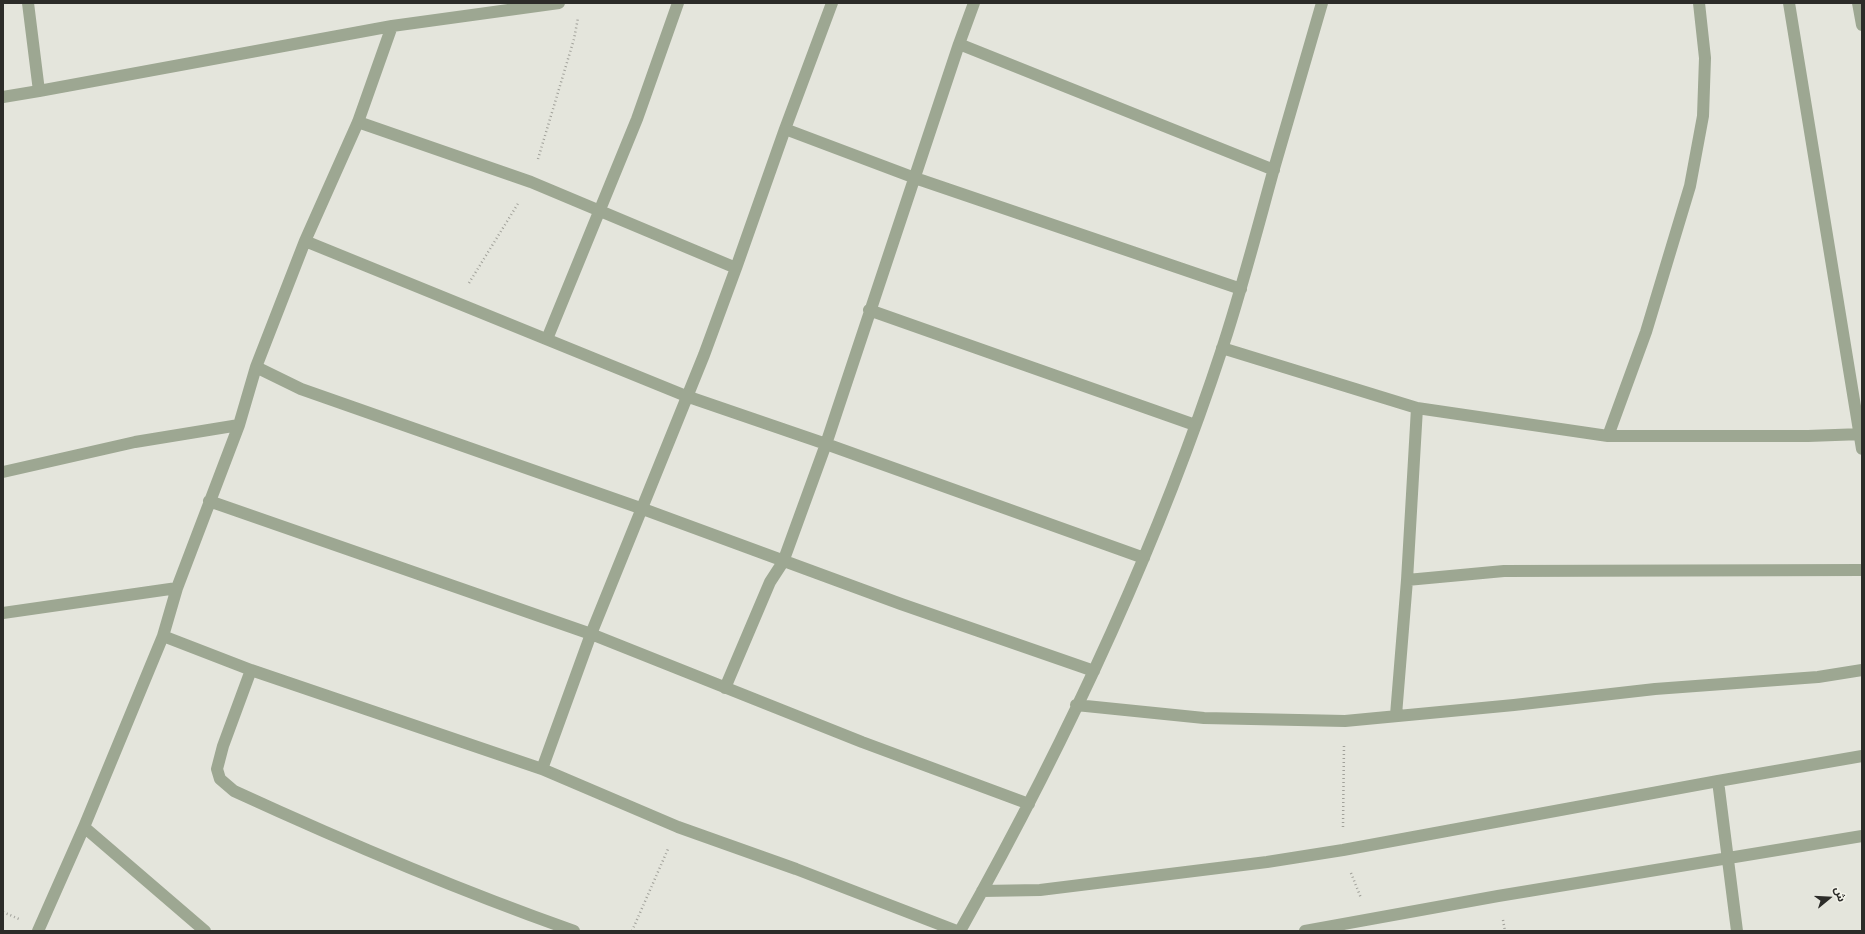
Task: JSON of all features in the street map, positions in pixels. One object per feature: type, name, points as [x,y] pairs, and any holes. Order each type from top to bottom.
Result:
[{"type":"street","points":[[28,3],[39,91]]},
{"type":"street","points":[[3,97],[392,26],[559,3]]},
{"type":"street","points":[[547,339],[637,119],[678,3]]},
{"type":"street","points":[[542,770],[591,634],[643,509],[686,396],[704,355],[832,3]]},
{"type":"street","points":[[725,688],[770,582],[783,562],[826,444],[974,3]]},
{"type":"street","points":[[162,636],[251,670],[542,770],[678,827],[796,869],[959,931],[1029,804],[1076,705],[1094,671],[1144,558],[1195,425],[1241,289],[1322,3]]},
{"type":"street","points":[[1608,436],[1646,332],[1690,186],[1703,116],[1705,58],[1699,3]]},
{"type":"street","points":[[1790,3],[1861,434],[1862,448]]},
{"type":"street","points":[[1858,3],[1862,25]]},
{"type":"street","points":[[38,931],[84,827],[162,636],[209,501],[239,426],[256,367],[305,241],[358,122],[392,26]]},
{"type":"street","points":[[959,44],[1274,170]]},
{"type":"street","points":[[358,122],[531,182],[736,268]]},
{"type":"street","points":[[785,130],[915,178],[1241,289]]},
{"type":"street","points":[[305,241],[686,396],[826,444],[1144,558]]},
{"type":"street","points":[[870,310],[1195,425]]},
{"type":"street","points":[[1222,348],[1417,408],[1608,436],[1801,436],[1861,434]]},
{"type":"street","points":[[256,367],[301,389],[643,509],[783,562],[1094,671]]},
{"type":"street","points":[[1396,715],[1407,580],[1417,408]]},
{"type":"street","points":[[3,472],[135,442],[239,426]]},
{"type":"street","points":[[209,501],[591,634],[725,688],[1029,804]]},
{"type":"street","points":[[1407,580],[1504,571],[1862,570]]},
{"type":"street","points":[[3,613],[178,588]]},
{"type":"street","points":[[251,670],[222,746],[217,769],[220,779],[225,785],[234,791],[345,841],[520,912],[574,931]]},
{"type":"street","points":[[1076,705],[1204,718],[1345,721],[1514,705],[1655,689],[1818,677],[1862,670]]},
{"type":"street","points":[[982,891],[1040,890],[1267,862],[1343,850],[1862,756]]},
{"type":"street","points":[[1718,781],[1737,931]]},
{"type":"street","points":[[84,827],[205,931]]},
{"type":"street","points":[[1305,931],[1498,896],[1862,836]]},
{"type":"path","points":[[458,302],[531,182],[574,39],[578,18]]},
{"type":"path","points":[[632,931],[678,827]]}]
